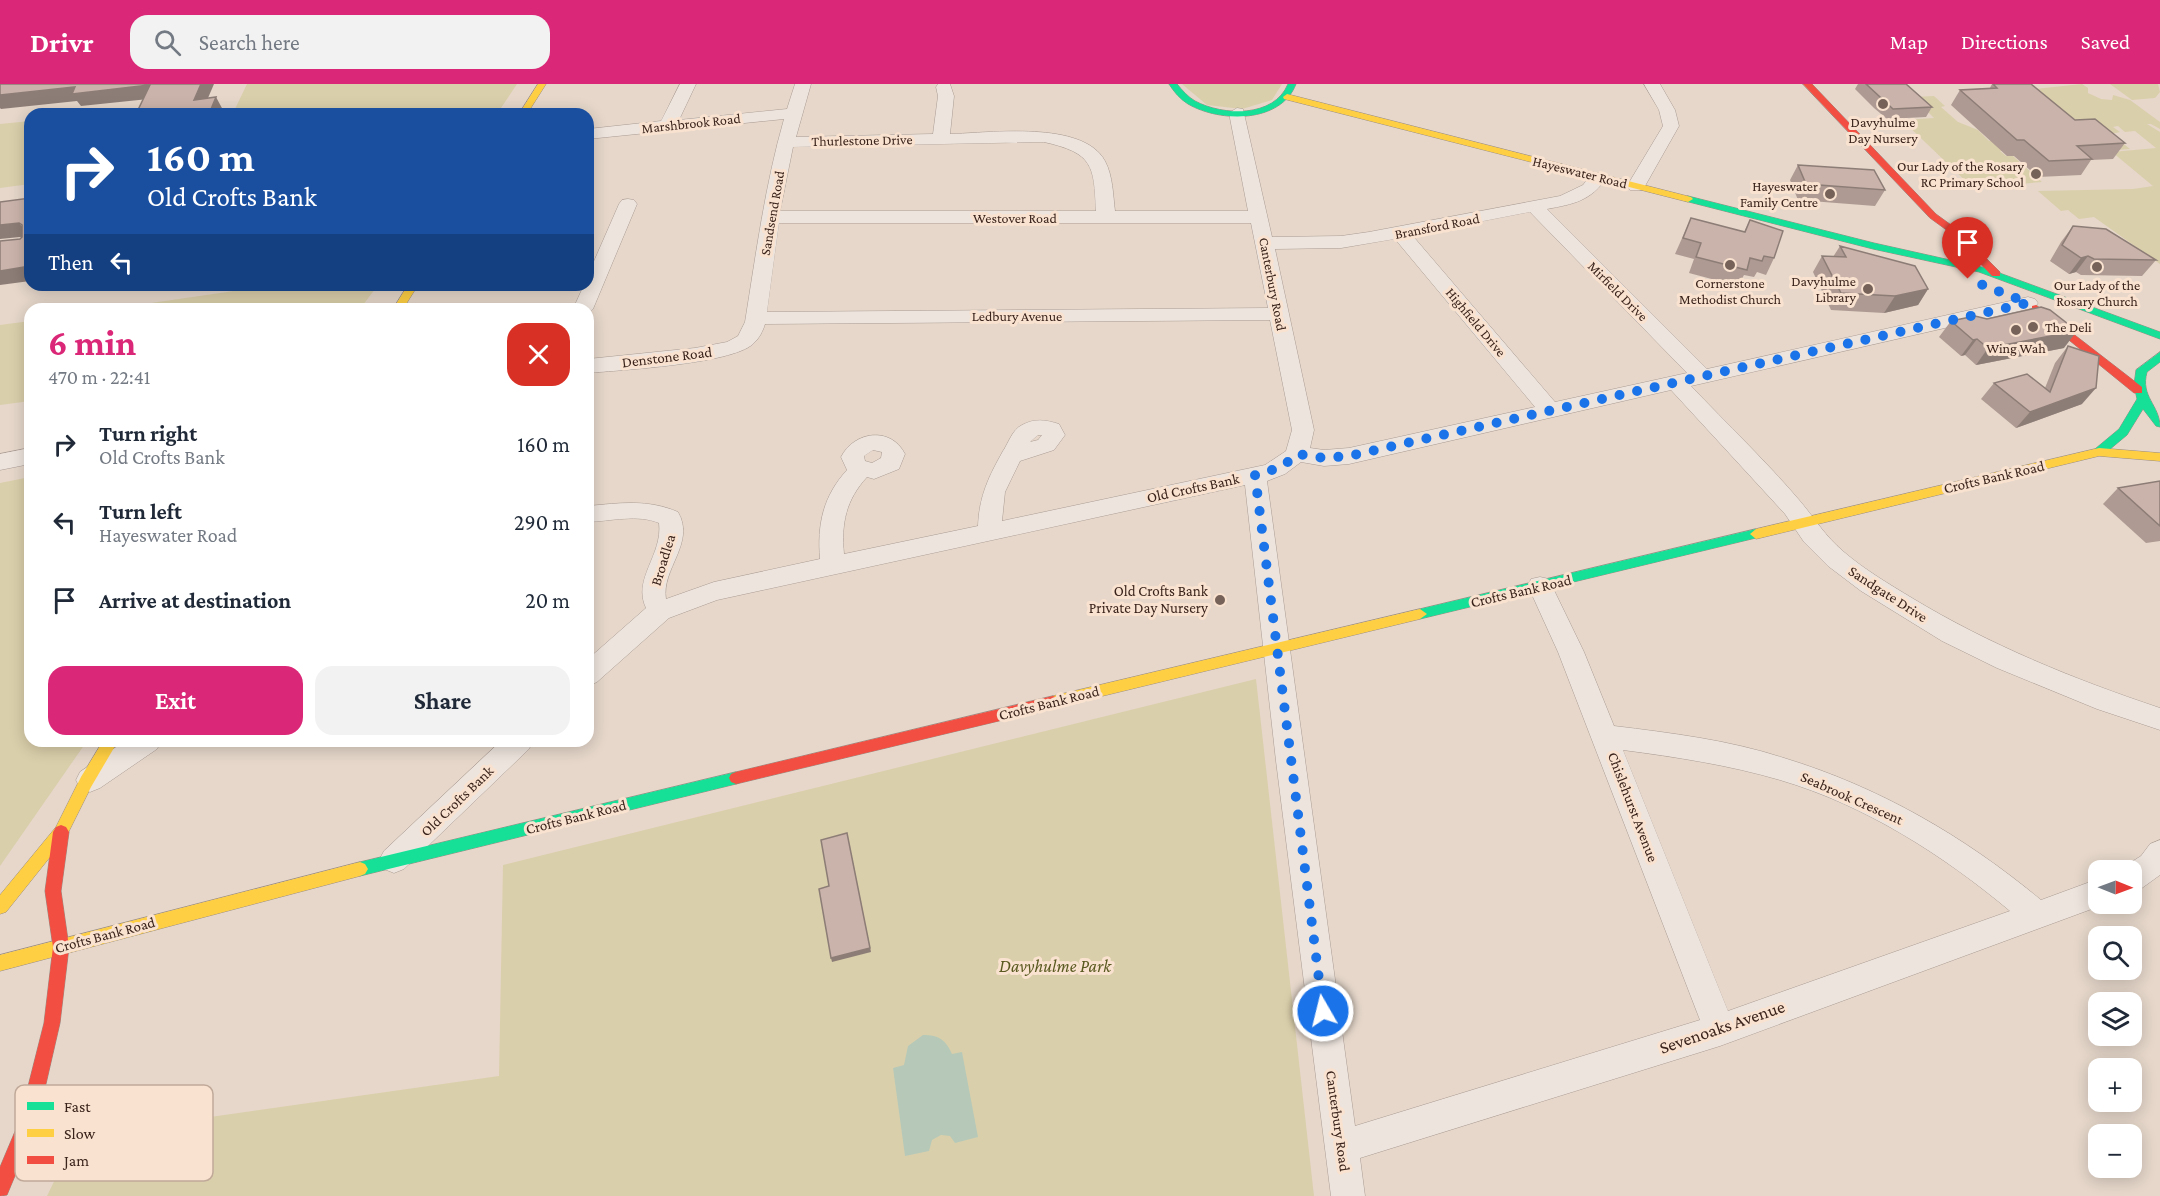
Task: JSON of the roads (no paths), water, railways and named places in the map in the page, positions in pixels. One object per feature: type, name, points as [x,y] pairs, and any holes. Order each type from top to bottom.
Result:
[{"type":"main road","points":[[527,108],[542,84]]},
{"type":"main road","points":[[1173,84],[1178,94],[1188,102],[1217,112],[1237,113],[1269,108],[1290,90]]},
{"type":"main road","points":[[1807,84],[1933,216],[1955,232],[1997,275]]},
{"type":"main road","name":"Hayeswater Road","points":[[1290,90],[1598,177],[1873,246],[1956,263],[1997,275],[2116,322],[2160,336]]},
{"type":"main road","points":[[1933,216],[1938,233],[1968,279]]},
{"type":"main road","name":"Hayeswater Road","points":[[1873,246],[1968,279],[2028,303],[2066,330],[2140,396],[2160,423]]},
{"type":"main road","name":"Crofts Bank Road","points":[[2099,452],[2123,432],[2140,396],[2139,373],[2149,361],[2160,356]]},
{"type":"main road","name":"Crofts Bank Road","points":[[0,963],[394,860],[2099,452],[2160,457]]},
{"type":"main road","points":[[0,907],[61,832],[86,782],[107,747]]},
{"type":"main road","points":[[37,1085],[52,1023],[61,947],[53,891],[61,832]]},
{"type":"main road","points":[[0,1188],[15,1153]]},
{"type":"street","points":[[668,126],[688,84]]},
{"type":"street","name":"Sandsend Road","points":[[745,342],[753,330],[756,318],[770,217],[784,142],[803,84]]},
{"type":"street","points":[[1636,186],[1671,126],[1667,110],[1652,84]]},
{"type":"street","points":[[941,139],[946,96],[944,87]]},
{"type":"street","name":"Marshbrook Road","points":[[594,133],[793,113]]},
{"type":"street","name":"Canterbury Road","points":[[1237,113],[1303,430],[1297,454]]},
{"type":"street","name":"Thurlestone Drive","points":[[784,142],[1044,137],[1067,141],[1087,149],[1098,161],[1103,174],[1106,218]]},
{"type":"street","name":"Bransford Road","points":[[1265,243],[1341,242],[1401,234],[1581,194],[1589,189],[1598,177]]},
{"type":"street","points":[[594,283],[628,204]]},
{"type":"street","name":"Mirfield Drive","points":[[1534,206],[1702,376]]},
{"type":"street","name":"Westover Road","points":[[770,217],[1260,217]]},
{"type":"street","name":"Highfield Drive","points":[[1401,234],[1550,411]]},
{"type":"street","points":[[1297,454],[1324,458],[1349,456],[2028,303]]},
{"type":"street","name":"Ledbury Avenue","points":[[756,318],[1279,314]]},
{"type":"street","name":"Denstone Road","points":[[594,365],[714,352],[745,342]]},
{"type":"street","name":"Sandgate Drive","points":[[1676,382],[1793,508],[1812,536],[1837,560],[1870,584],[1951,634],[2055,681],[2160,719]]},
{"type":"street","name":"Old Crofts Bank","points":[[594,669],[660,611],[714,591],[1255,475],[1282,467],[1297,454]]},
{"type":"street","points":[[990,532],[990,505],[996,482],[1013,455]]},
{"type":"street","points":[[0,462],[24,457]]},
{"type":"street","points":[[832,566],[830,519],[836,500],[847,483],[861,469]]},
{"type":"street","name":"Canterbury Road","points":[[1255,475],[1348,1196]]},
{"type":"street","name":"Broadlea","points":[[594,514],[649,512],[661,513],[670,518],[671,537],[653,589],[653,597],[660,611]]},
{"type":"street","name":"Chislehurst Avenue","points":[[1540,586],[1571,652],[1720,1030]]},
{"type":"street","name":"Seabrook Crescent","points":[[1605,736],[1740,758],[1798,774],[1838,789],[1928,832],[1988,874],[2036,914]]},
{"type":"street","points":[[86,782],[138,747]]},
{"type":"street","name":"Old Crofts Bank","points":[[394,860],[513,747]]},
{"type":"street","points":[[2142,871],[2151,865],[2160,853]]},
{"type":"street","name":"Sevenoaks Avenue","points":[[1341,1147],[1720,1030],[2088,896]]},
{"type":"place","name":"Davyhulme Day Nursery","points":[[1883,104]]},
{"type":"place","name":"Our Lady of the Rosary RC Primary School","points":[[2036,174]]},
{"type":"place","name":"Hayeswater Family Centre","points":[[1830,194]]},
{"type":"place","name":"Cornerstone Methodist Church","points":[[1730,265]]},
{"type":"place","name":"Our Lady of the Rosary Church","points":[[2097,267]]},
{"type":"place","name":"Davyhulme Library","points":[[1868,289]]},
{"type":"place","name":"The Deli","points":[[2033,327]]},
{"type":"place","name":"Wing Wah","points":[[2016,330]]},
{"type":"place","name":"Old Crofts Bank Private Day Nursery","points":[[1220,600]]},
{"type":"park label","name":"Davyhulme Park","points":[[1055,966]]}]
